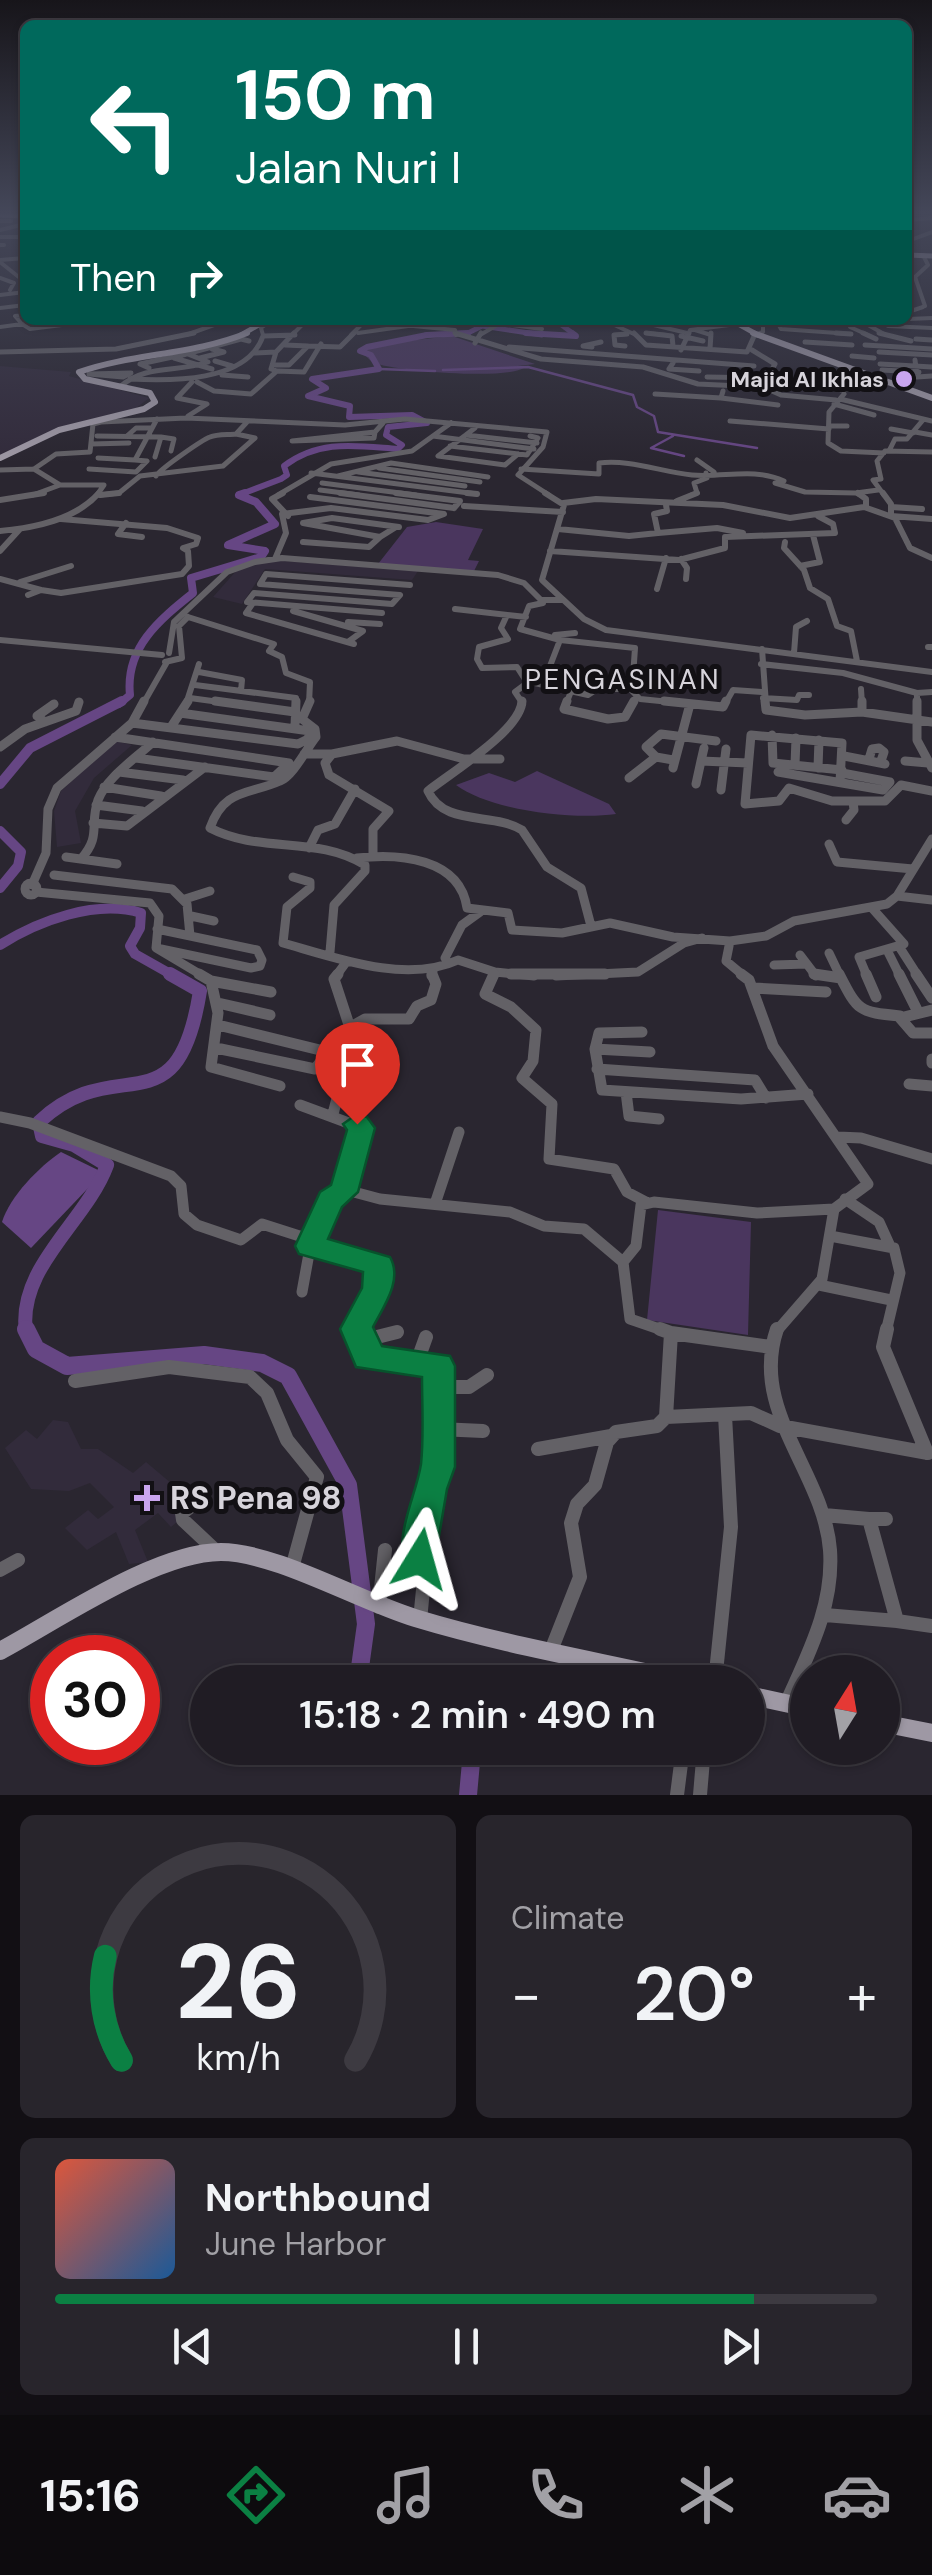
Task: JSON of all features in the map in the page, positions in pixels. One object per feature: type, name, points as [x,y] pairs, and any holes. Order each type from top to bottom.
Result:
[{"type":"main road","points":[[0,458],[59,430],[144,409],[154,402],[150,392],[77,374],[206,345],[260,325]]},
{"type":"main road","points":[[738,325],[755,336],[932,398]]},
{"type":"main road","points":[[0,1651],[165,1562],[217,1552],[252,1556],[420,1620],[621,1665]]},
{"type":"main road","points":[[765,1699],[790,1705]]},
{"type":"main road","points":[[900,1727],[932,1733]]},
{"type":"street","points":[[1,306],[20,322]]},
{"type":"street","points":[[912,340],[882,364],[912,340],[929,306]]},
{"type":"street","points":[[15,316],[20,316]]},
{"type":"street","points":[[23,325],[30,330],[42,330],[70,325]]},
{"type":"street","points":[[83,325],[87,329]]},
{"type":"street","points":[[0,352],[26,355],[109,351],[150,344],[208,325]]},
{"type":"street","points":[[214,325],[230,329]]},
{"type":"street","points":[[207,404],[177,398],[195,382],[221,372],[260,347],[263,325]]},
{"type":"street","points":[[303,325],[276,352],[271,370],[304,372],[322,344]]},
{"type":"street","points":[[286,342],[340,347],[363,325]]},
{"type":"street","points":[[358,333],[413,325],[456,333],[475,343],[543,359],[643,367],[679,379],[731,386]]},
{"type":"street","points":[[475,343],[497,325]]},
{"type":"street","points":[[507,325],[542,329]]},
{"type":"street","points":[[614,325],[644,344],[708,331]]},
{"type":"street","points":[[656,325],[727,334]]},
{"type":"street","points":[[737,339],[763,333],[763,325]]},
{"type":"street","points":[[779,325],[783,330],[872,354],[912,340],[932,347]]},
{"type":"street","points":[[804,325],[840,329]]},
{"type":"street","points":[[845,369],[852,346],[849,325]]},
{"type":"street","points":[[868,325],[880,334],[932,347]]},
{"type":"street","points":[[885,325],[932,347]]},
{"type":"street","points":[[885,325],[932,347]]},
{"type":"street","points":[[885,325],[932,347]]},
{"type":"street","points":[[0,330],[12,330]]},
{"type":"street","points":[[708,331],[709,354]]},
{"type":"street","points":[[167,332],[180,336]]},
{"type":"street","points":[[689,332],[669,369],[709,354],[752,350],[773,362],[788,362]]},
{"type":"street","points":[[262,336],[296,334]]},
{"type":"street","points":[[625,346],[615,346],[614,335],[634,334]]},
{"type":"street","points":[[752,350],[755,336]]},
{"type":"street","points":[[673,341],[650,337],[722,359],[753,364]]},
{"type":"street","points":[[766,340],[785,338],[852,346]]},
{"type":"street","points":[[138,339],[150,344]]},
{"type":"street","points":[[805,345],[852,346],[876,339],[888,343]]},
{"type":"street","points":[[488,346],[498,340]]},
{"type":"street","points":[[864,345],[912,340],[932,347]]},
{"type":"street","points":[[121,386],[132,374],[176,356],[200,355],[232,342],[248,343]]},
{"type":"street","points":[[596,353],[594,348],[582,346],[601,342]]},
{"type":"street","points":[[272,365],[289,365],[308,343]]},
{"type":"street","points":[[54,360],[70,344]]},
{"type":"street","points":[[103,344],[109,351]]},
{"type":"street","points":[[26,355],[34,346]]},
{"type":"street","points":[[503,349],[535,346],[628,356],[644,354],[691,362],[722,359]]},
{"type":"street","points":[[200,355],[209,349],[237,351]]},
{"type":"street","points":[[628,356],[633,350]]},
{"type":"street","points":[[252,353],[276,352]]},
{"type":"street","points":[[86,364],[88,353]]},
{"type":"street","points":[[200,355],[208,362],[140,371],[132,374],[124,377],[89,374],[132,374],[248,394],[277,371]]},
{"type":"street","points":[[176,356],[212,370]]},
{"type":"street","points":[[643,367],[661,356]]},
{"type":"street","points":[[740,357],[764,356]]},
{"type":"street","points":[[215,362],[232,366]]},
{"type":"street","points":[[691,362],[700,369]]},
{"type":"street","points":[[706,377],[764,378],[774,371],[773,362]]},
{"type":"street","points":[[138,363],[153,365]]},
{"type":"street","points":[[122,364],[132,374]]},
{"type":"street","points":[[221,372],[248,377]]},
{"type":"street","points":[[221,372],[219,379],[232,380]]},
{"type":"street","points":[[763,387],[764,378]]},
{"type":"street","points":[[679,379],[680,386],[698,394]]},
{"type":"street","points":[[712,383],[767,394]]},
{"type":"street","points":[[886,384],[839,397],[828,413],[828,443],[838,450],[915,457],[932,452]]},
{"type":"street","points":[[206,387],[214,386]]},
{"type":"street","points":[[722,394],[731,386]]},
{"type":"street","points":[[754,390],[763,387],[781,395],[839,397],[932,420]]},
{"type":"street","points":[[754,390],[756,400]]},
{"type":"street","points":[[186,418],[227,392]]},
{"type":"street","points":[[654,394],[722,394],[778,405],[787,426]]},
{"type":"street","points":[[778,405],[781,395]]},
{"type":"street","points":[[839,397],[874,415]]},
{"type":"street","points":[[218,420],[225,414]]},
{"type":"street","points":[[92,447],[89,437],[96,423],[186,418],[355,425],[403,420],[451,423],[549,433],[543,447],[521,469],[520,480],[563,503],[596,498],[749,507],[781,518],[818,516],[866,504],[922,509]]},
{"type":"street","points":[[135,460],[156,420]]},
{"type":"street","points":[[376,429],[371,438],[292,441],[376,429],[403,420]]},
{"type":"street","points":[[890,516],[889,504],[873,480],[881,479],[877,461],[895,439],[906,439],[914,433],[922,420]]},
{"type":"street","points":[[730,421],[847,426]]},
{"type":"street","points":[[236,434],[247,422]]},
{"type":"street","points":[[275,558],[292,526],[273,496],[310,472],[347,460],[410,452],[451,423]]},
{"type":"street","points":[[350,427],[376,429]]},
{"type":"street","points":[[127,443],[134,428],[152,428]]},
{"type":"street","points":[[474,429],[537,437],[535,446],[516,457],[443,452],[466,435],[474,429]]},
{"type":"street","points":[[906,439],[892,431],[932,435]]},
{"type":"street","points":[[0,530],[20,530],[61,519],[100,494],[119,493],[140,476],[156,476],[224,465],[255,438],[236,434],[209,436],[188,455],[164,464],[156,476]]},
{"type":"street","points":[[466,435],[535,446]]},
{"type":"street","points":[[96,436],[127,443]]},
{"type":"street","points":[[34,469],[56,454],[146,437],[174,438],[171,452]]},
{"type":"street","points":[[154,457],[162,437]]},
{"type":"street","points":[[432,437],[516,457]]},
{"type":"street","points":[[453,442],[535,446]]},
{"type":"street","points":[[855,456],[885,454]]},
{"type":"street","points":[[395,458],[472,476],[480,482]]},
{"type":"street","points":[[135,460],[147,461],[141,467],[94,464],[135,460]]},
{"type":"street","points":[[697,460],[710,473]]},
{"type":"street","points":[[521,469],[599,474],[598,463],[606,462],[663,467],[688,476],[770,473],[784,481],[775,483],[808,495],[839,488],[856,493],[878,490]]},
{"type":"street","points":[[335,477],[368,467],[421,467],[472,476]]},
{"type":"street","points":[[403,486],[421,467]]},
{"type":"street","points":[[0,470],[34,469],[48,473],[46,478],[60,485]]},
{"type":"street","points":[[310,472],[477,494]]},
{"type":"street","points":[[351,472],[410,479],[488,477]]},
{"type":"street","points":[[678,504],[677,499],[697,493],[694,483],[710,473]]},
{"type":"street","points":[[459,492],[472,476]]},
{"type":"street","points":[[0,500],[41,494],[60,485],[104,485],[100,494]]},
{"type":"street","points":[[287,513],[316,509],[425,520],[444,514],[460,501],[323,486],[310,497]]},
{"type":"street","points":[[323,486],[454,508]]},
{"type":"street","points":[[371,514],[392,492]]},
{"type":"street","points":[[856,493],[866,504],[900,522],[910,548],[930,556]]},
{"type":"street","points":[[310,497],[316,509]]},
{"type":"street","points":[[310,497],[444,514]]},
{"type":"street","points":[[563,503],[542,580],[584,618],[615,632],[932,672]]},
{"type":"street","points":[[658,533],[654,514],[667,510],[666,505]]},
{"type":"street","points":[[464,506],[563,512]]},
{"type":"street","points":[[550,550],[586,557],[681,560],[694,552],[725,548],[725,537],[836,532],[830,522],[818,516]]},
{"type":"street","points":[[890,516],[932,519]]},
{"type":"street","points":[[303,542],[369,547],[399,527],[332,518],[302,524],[380,537]]},
{"type":"street","points":[[0,580],[61,593],[185,572],[188,552],[183,548],[196,544],[198,537],[173,529],[61,519]]},
{"type":"street","points":[[126,524],[118,534],[142,537]]},
{"type":"street","points":[[558,529],[629,536],[723,528],[746,535]]},
{"type":"street","points":[[0,551],[20,530]]},
{"type":"street","points":[[800,566],[820,562],[814,534]]},
{"type":"street","points":[[785,542],[787,554],[800,566],[810,588],[828,599],[837,626],[851,631],[857,660]]},
{"type":"street","points":[[366,565],[373,552],[369,547]]},
{"type":"street","points":[[156,948],[159,916],[150,903],[34,888],[46,853],[48,808],[57,788],[132,723],[165,658],[173,625],[219,583],[236,569],[275,558],[507,578],[530,587],[538,599],[564,602]]},
{"type":"street","points":[[657,589],[666,558]]},
{"type":"street","points":[[681,560],[687,568],[686,579]]},
{"type":"street","points":[[344,564],[393,568]]},
{"type":"street","points":[[313,617],[344,564]]},
{"type":"street","points":[[20,582],[72,566]]},
{"type":"street","points":[[382,613],[247,602],[254,593],[392,604],[400,596],[260,584],[266,574],[410,586]]},
{"type":"street","points":[[0,642],[180,660],[179,626],[219,583]]},
{"type":"street","points":[[387,594],[392,584]]},
{"type":"street","points":[[28,595],[41,590]]},
{"type":"street","points":[[564,602],[533,604],[521,630],[635,648],[634,694],[626,716],[608,718],[564,710],[570,694]]},
{"type":"street","points":[[253,604],[246,613],[351,643],[364,626]]},
{"type":"street","points":[[277,606],[328,620],[364,626],[380,624]]},
{"type":"street","points":[[455,608],[526,617]]},
{"type":"street","points":[[507,615],[501,628],[508,638],[479,647],[476,659],[482,668],[518,667],[526,681],[570,694],[590,695],[597,689],[724,707],[733,690],[798,700],[800,695],[809,695]]},
{"type":"street","points":[[188,617],[274,644],[269,651],[282,658],[286,674],[307,678],[312,698],[302,719],[316,730],[316,736],[282,781],[260,781],[224,806],[210,828],[253,843],[344,850],[365,865],[365,872],[341,888],[331,905],[330,952]]},
{"type":"street","points":[[576,636],[584,618]]},
{"type":"street","points":[[794,653],[796,627],[807,622]]},
{"type":"street","points":[[558,638],[550,666],[514,694],[523,703],[516,721],[464,759],[429,789],[428,796],[462,815],[507,823],[527,834],[548,868],[581,888],[591,926]]},
{"type":"street","points":[[762,649],[764,708],[780,714],[862,712],[932,722]]},
{"type":"street","points":[[761,664],[844,673],[917,693],[932,692]]},
{"type":"street","points":[[171,728],[190,698],[199,668],[242,680],[240,690]]},
{"type":"street","points":[[597,674],[597,689]]},
{"type":"street","points":[[195,685],[296,698],[295,726]]},
{"type":"street","points":[[861,689],[862,712]]},
{"type":"street","points":[[917,693],[914,741],[930,766]]},
{"type":"street","points":[[190,698],[295,712]]},
{"type":"street","points":[[0,747],[22,731],[76,711],[79,702]]},
{"type":"street","points":[[45,722],[37,716],[54,704]]},
{"type":"street","points":[[227,718],[238,704]]},
{"type":"street","points":[[690,704],[682,737],[673,764],[646,749],[658,735],[682,737],[716,741]]},
{"type":"street","points":[[132,723],[302,743],[310,731],[180,713]]},
{"type":"street","points":[[778,772],[841,775],[890,782],[886,790],[841,775],[818,768],[773,762],[780,714]]},
{"type":"street","points":[[796,765],[805,715]]},
{"type":"street","points":[[841,775],[844,744],[751,735],[745,804],[779,802],[789,788],[832,801],[888,800],[901,786],[932,791]]},
{"type":"street","points":[[115,737],[289,763],[274,777],[136,758]]},
{"type":"street","points":[[818,768],[819,740]]},
{"type":"street","points":[[82,859],[95,843],[93,823],[104,787],[153,742]]},
{"type":"street","points":[[304,754],[332,754],[397,742],[464,759],[500,759]]},
{"type":"street","points":[[696,784],[704,748]]},
{"type":"street","points":[[721,790],[726,749]]},
{"type":"street","points":[[332,754],[324,763],[329,774],[388,811],[373,829],[373,855]]},
{"type":"street","points":[[844,756],[883,763]]},
{"type":"street","points":[[629,778],[656,757]]},
{"type":"street","points":[[701,760],[748,763]]},
{"type":"street","points":[[905,761],[930,766]]},
{"type":"street","points":[[93,823],[126,826],[182,780],[205,767]]},
{"type":"street","points":[[119,772],[182,780]]},
{"type":"street","points":[[104,787],[161,796]]},
{"type":"street","points":[[309,848],[318,830],[334,824],[356,790]]},
{"type":"street","points":[[846,820],[854,810],[852,801]]},
{"type":"street","points":[[96,805],[143,811]]},
{"type":"street","points":[[897,896],[932,838]]},
{"type":"street","points":[[830,844],[837,862],[913,870]]},
{"type":"street","points":[[357,858],[373,855],[424,862],[456,878],[463,886],[468,908],[508,912],[512,930],[530,933],[619,923],[667,936],[730,941],[766,936],[794,921],[872,908],[897,896],[932,900]]},
{"type":"street","points":[[66,857],[117,864]]},
{"type":"street","points":[[114,899],[119,881],[130,869]]},
{"type":"street","points":[[54,875],[158,884],[185,899],[192,916],[190,936]]},
{"type":"street","points":[[293,877],[310,882],[310,888],[287,907],[281,940],[347,960],[433,971],[448,963],[464,961],[495,972],[541,977],[638,972],[684,944],[702,938]]},
{"type":"street","points":[[185,899],[210,891]]},
{"type":"street","points":[[872,908],[902,939],[900,948],[930,991]]},
{"type":"street","points":[[448,963],[445,958],[462,926],[480,912]]},
{"type":"street","points":[[192,916],[214,921]]},
{"type":"street","points":[[156,948],[251,968],[260,966],[259,951],[157,929]]},
{"type":"street","points":[[730,941],[726,961],[754,988],[773,1046],[868,1184],[834,1209],[819,1285],[779,1324],[771,1347],[770,1378],[780,1426],[824,1515],[830,1550],[825,1614],[786,1704]]},
{"type":"street","points":[[156,948],[212,981],[270,992]]},
{"type":"street","points":[[876,998],[859,957],[870,951],[900,948]]},
{"type":"street","points":[[888,952],[918,1012]]},
{"type":"street","points":[[829,953],[855,1006],[863,1012],[900,1016],[932,1010]]},
{"type":"street","points":[[333,1114],[353,1037],[334,979],[347,960]]},
{"type":"street","points":[[774,966],[804,960],[817,976],[841,978]]},
{"type":"street","points":[[349,1028],[366,1019],[409,1019],[416,1006],[431,1000],[436,984],[430,978],[433,971]]},
{"type":"street","points":[[495,972],[485,994],[511,1007],[536,1030],[533,1061],[522,1078],[552,1104],[546,1142],[549,1159],[614,1169],[622,1175],[627,1192],[646,1202],[757,1213],[834,1209]]},
{"type":"street","points":[[212,981],[218,1004],[212,1068],[280,1086]]},
{"type":"street","points":[[754,988],[826,992]]},
{"type":"street","points":[[218,1004],[270,1015]]},
{"type":"street","points":[[900,1016],[913,1033],[932,1034]]},
{"type":"street","points":[[216,1048],[315,1069],[328,1053],[324,1048],[218,1025]]},
{"type":"street","points":[[642,1032],[600,1032],[595,1049],[601,1090],[766,1098],[808,1094]]},
{"type":"street","points":[[595,1049],[650,1052]]},
{"type":"street","points":[[597,1070],[756,1080],[766,1098]]},
{"type":"street","points":[[908,1084],[932,1086]]},
{"type":"street","points":[[626,1092],[629,1116],[659,1119]]},
{"type":"street","points":[[300,1105],[333,1114],[362,1128],[344,1192]]},
{"type":"street","points":[[0,1117],[30,1122],[171,1176],[181,1186],[184,1214],[203,1228],[241,1240],[262,1224],[379,1265],[377,1288],[356,1329],[365,1340],[369,1359],[439,1366],[438,1467],[430,1489],[420,1559],[420,1620]]},
{"type":"street","points":[[435,1204],[459,1132]]},
{"type":"street","points":[[838,1137],[861,1138],[932,1159]]},
{"type":"street","points":[[302,1292],[311,1244],[333,1196],[344,1192],[510,1212],[544,1226],[584,1229],[623,1262]]},
{"type":"street","points":[[845,1199],[879,1222],[900,1273],[891,1300],[885,1356],[930,1454]]},
{"type":"street","points":[[646,1202],[638,1209],[636,1246],[623,1262],[627,1316],[671,1332],[771,1347]]},
{"type":"street","points":[[830,1236],[889,1244]]},
{"type":"street","points":[[819,1285],[891,1300]]},
{"type":"street","points":[[365,1340],[397,1332]]},
{"type":"street","points":[[538,1449],[657,1426],[666,1416],[671,1332]]},
{"type":"street","points":[[417,1362],[426,1337]]},
{"type":"street","points":[[74,1381],[191,1367],[240,1374],[258,1382],[288,1440],[317,1477],[291,1570]]},
{"type":"street","points":[[439,1387],[468,1387],[487,1375]]},
{"type":"street","points":[[666,1416],[751,1413],[780,1426],[930,1454]]},
{"type":"street","points":[[717,1665],[732,1527],[725,1415]]},
{"type":"street","points":[[439,1429],[483,1431]]},
{"type":"street","points":[[552,1648],[580,1577],[571,1523],[577,1504],[595,1485],[610,1436]]},
{"type":"street","points":[[191,1506],[182,1513],[183,1520],[217,1552]]},
{"type":"street","points":[[824,1515],[886,1519]]},
{"type":"street","points":[[869,1519],[897,1622]]},
{"type":"street","points":[[370,1604],[385,1550]]},
{"type":"street","points":[[0,1570],[18,1560]]},
{"type":"street","points":[[825,1614],[932,1626]]},
{"type":"street","points":[[677,1795],[680,1765]]},
{"type":"street","points":[[700,1795],[703,1765]]},
{"type":"shaded area","points":[[452,336],[535,364],[518,366],[524,368],[513,372],[452,373],[377,364],[358,352],[380,344]]},
{"type":"shaded area","points":[[0,366],[71,372],[69,376],[149,398],[136,408],[59,427],[0,455]]},
{"type":"shaded area","points":[[436,522],[483,529],[468,560],[479,561],[474,571],[378,564],[407,527]]},
{"type":"shaded area","points":[[271,560],[418,571],[412,580],[265,569],[242,604],[213,597],[237,570]]},
{"type":"shaded area","points":[[115,741],[132,745],[94,778],[75,811],[81,843],[57,847],[54,811],[61,791]]},
{"type":"shaded area","points":[[537,771],[609,804],[616,814],[578,816],[533,811],[490,801],[456,785],[489,773],[515,782]]},
{"type":"shaded area","points":[[61,1152],[98,1170],[92,1184],[31,1248],[2,1222],[26,1183]]},
{"type":"shaded area","points":[[658,1210],[751,1222],[748,1335],[647,1320]]},
{"type":"shaded area","name":"RS Pena 98","points":[[53,1420],[68,1422],[81,1449],[98,1449],[133,1473],[146,1462],[197,1505],[171,1527],[158,1513],[135,1530],[148,1562],[129,1564],[116,1532],[87,1550],[65,1528],[88,1510],[98,1519],[114,1507],[90,1483],[69,1491],[31,1489],[5,1448],[26,1430],[37,1439]]},
{"type":"waterway","points":[[562,325],[575,335]]},
{"type":"waterway","points":[[468,333],[482,326],[530,333]]},
{"type":"waterway","points":[[239,495],[281,479],[287,475],[284,466],[311,452],[339,446],[398,449],[402,445],[386,435],[388,427],[427,423],[412,415],[349,417],[350,406],[308,396],[326,388],[312,379],[379,369],[371,355],[360,351],[367,347],[427,335],[468,333]]},
{"type":"waterway","points":[[425,335],[468,333]]},
{"type":"waterway","points":[[526,333],[530,333]]},
{"type":"waterway","points":[[530,333],[576,336],[572,333]]},
{"type":"waterway","points":[[530,333],[542,335]]},
{"type":"waterway","points":[[443,370],[528,367],[633,395],[637,407],[654,416],[658,432],[757,448]]},
{"type":"waterway","points":[[379,369],[435,371]]},
{"type":"waterway","points":[[673,436],[651,448],[684,456]]},
{"type":"waterway","points":[[239,495],[245,493]]},
{"type":"waterway","points":[[119,704],[130,695],[130,678],[139,649],[157,625],[193,593],[191,578],[261,557],[265,551],[228,545],[275,524],[256,502],[239,495]]},
{"type":"waterway","points":[[0,784],[30,748],[122,701]]},
{"type":"waterway","points":[[0,831],[21,852],[18,866],[0,888]]},
{"type":"waterway","points":[[0,945],[68,915],[124,909],[141,913],[140,928],[130,946],[135,954],[174,976]]},
{"type":"waterway","points":[[26,1329],[32,1286],[107,1165],[74,1145],[42,1136],[39,1122],[68,1101],[160,1076],[176,1062],[190,1035],[200,991],[170,974]]},
{"type":"waterway","points":[[26,1329],[36,1349],[67,1366],[204,1355],[262,1363],[288,1376],[348,1485],[366,1624],[360,1665]]},
{"type":"waterway","points":[[468,1795],[471,1765]]},
{"type":"place","name":"Majid Al Ikhlas","points":[[904,379]]},
{"type":"place","name":"RS Pena 98","points":[[147,1498]]},
{"type":"district","name":"PENGASINAN","points":[[623,679]]},
{"type":"route","points":[[357,1124],[362,1128],[344,1192],[330,1200],[310,1248],[379,1265],[377,1288],[370,1295],[356,1329],[365,1340],[368,1358],[439,1366],[438,1467],[430,1489],[420,1559]]}]
